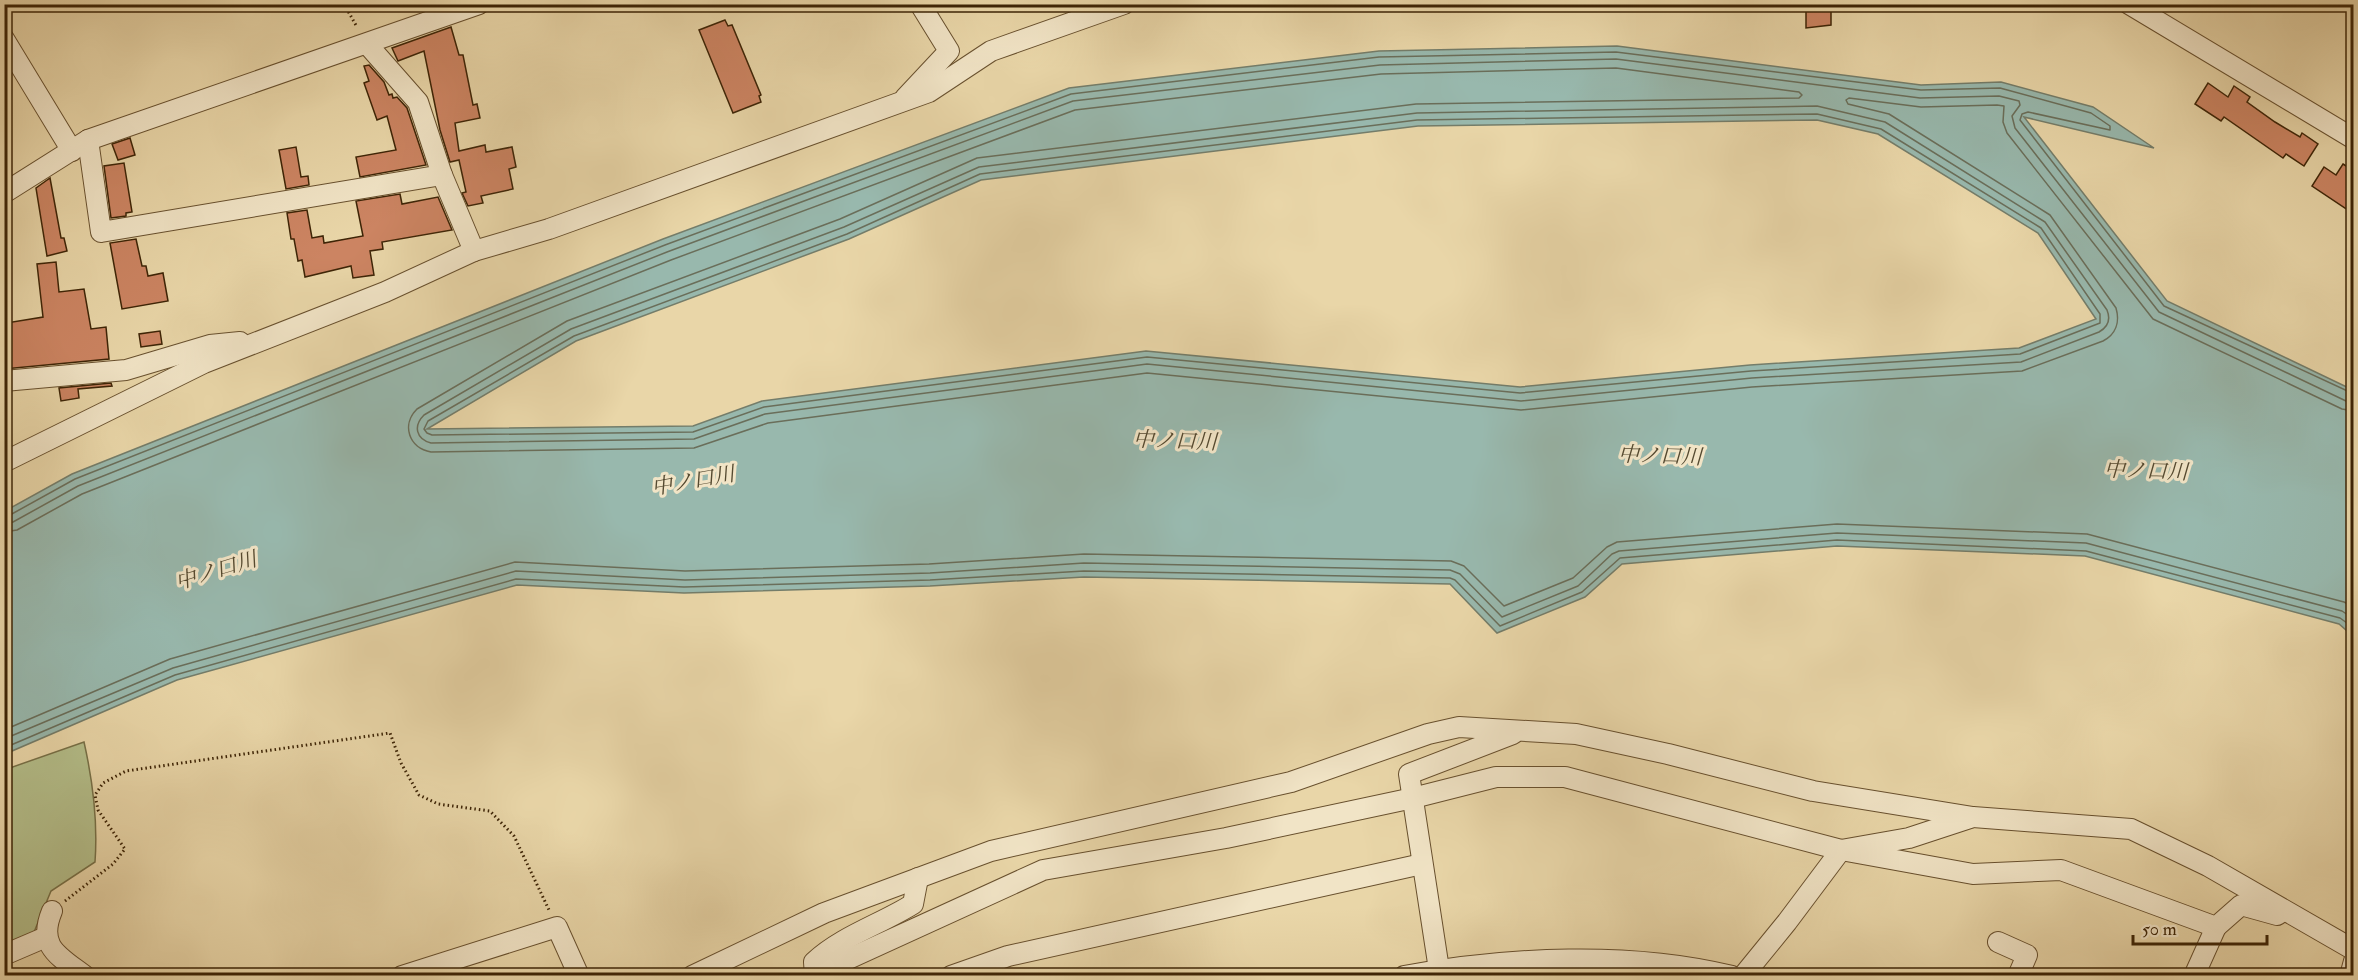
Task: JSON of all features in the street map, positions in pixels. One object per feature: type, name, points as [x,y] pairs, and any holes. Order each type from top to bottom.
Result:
[{"type":"street","points":[[4,193],[80,146],[474,8],[479,4]]},
{"type":"street","points":[[902,102],[949,51],[920,4]]},
{"type":"street","points":[[4,462],[204,363],[385,292],[474,251],[549,229],[929,92],[991,51],[1124,4]]},
{"type":"street","points":[[2129,4],[2354,139]]},
{"type":"street","points":[[4,39],[80,146],[101,232],[442,175]]},
{"type":"street","points":[[368,44],[418,102],[442,175],[474,251]]},
{"type":"street","points":[[4,381],[126,370],[210,345],[261,340]]},
{"type":"street","points":[[692,975],[824,913],[991,851],[1292,782],[1438,732],[1459,727],[1576,734],[1668,754],[1813,791],[1973,817],[2130,829],[2208,866],[2354,950]]},
{"type":"street","points":[[1440,972],[1409,774],[1518,732]]},
{"type":"street","points":[[918,878],[913,904],[886,921],[830,947],[814,962],[813,975],[1043,870],[1226,838],[1413,798],[1496,777],[1565,777],[1841,850],[1973,874],[2061,870],[2216,927]]},
{"type":"street","points":[[1743,975],[1787,922],[1841,850],[1909,838],[1973,817]]},
{"type":"street","points":[[951,975],[1008,956],[1422,864]]},
{"type":"street","points":[[2194,975],[2216,927],[2241,905],[2277,915],[2286,911]]},
{"type":"street","points":[[52,911],[46,925],[46,937],[56,954],[85,975]]},
{"type":"street","points":[[402,975],[557,927],[579,975]]},
{"type":"street","points":[[9,950],[46,937]]},
{"type":"street","points":[[1998,942],[2027,955],[2018,975]]},
{"type":"street","points":[[1404,975],[1569,959],[1634,961],[1704,969],[1732,975]]},
{"type":"street","points":[[2350,975],[2354,961]]},
{"type":"path","points":[[344,4],[368,44]]},
{"type":"path","points":[[52,911],[113,864],[125,849],[98,810],[96,795],[103,783],[126,771],[390,733],[401,763],[419,795],[438,804],[490,811],[514,837],[557,927]]},
{"type":"green space","points":[[84,742],[94,802],[95,862],[51,891],[32,937],[4,948],[4,770]]},
{"type":"water","name":"中ノ口川","points":[[1617,46],[1921,85],[2001,82],[2093,107],[2154,148],[2024,117],[2167,301],[2353,390],[2353,636],[2339,624],[2085,556],[1837,546],[1622,564],[1585,597],[1497,633],[1450,584],[1084,577],[930,586],[684,593],[517,585],[177,680],[5,754],[5,511],[72,474],[663,239],[1069,88],[1379,51]],"holes":[[[1817,120],[1878,134],[2038,233],[2096,319],[2019,348],[1750,365],[1520,387],[1146,351],[762,401],[693,426],[427,429],[576,341],[849,239],[981,180],[1418,126]]]},
{"type":"building","points":[[1806,4],[1831,4],[1831,25],[1806,28]]},
{"type":"building","points":[[725,20],[728,26],[732,25],[761,95],[759,96],[761,102],[733,113],[699,30]]},
{"type":"building","points":[[451,27],[459,55],[463,55],[473,105],[477,104],[480,118],[455,123],[459,151],[485,145],[486,152],[512,147],[516,167],[509,169],[513,189],[481,196],[483,203],[468,206],[462,193],[466,192],[459,160],[450,162],[440,130],[424,51],[398,61],[392,48]]},
{"type":"building","points":[[369,65],[384,82],[389,95],[392,94],[393,98],[397,97],[407,108],[426,165],[360,177],[356,157],[396,150],[387,116],[377,120],[364,83],[369,81],[364,66]]},
{"type":"building","points":[[2208,83],[2228,97],[2234,86],[2250,97],[2247,102],[2275,122],[2300,137],[2302,133],[2318,144],[2304,166],[2286,154],[2283,158],[2224,117],[2221,121],[2195,104]]},
{"type":"building","points":[[130,138],[135,155],[118,160],[112,144]]},
{"type":"building","points":[[296,147],[301,177],[308,176],[309,185],[286,189],[279,150]]},
{"type":"building","points":[[124,163],[132,212],[126,213],[126,216],[111,218],[104,166]]},
{"type":"building","points":[[2343,164],[2354,171],[2354,214],[2312,186],[2324,167],[2336,175]]},
{"type":"building","points":[[50,178],[61,238],[64,238],[67,251],[47,256],[36,188]]},
{"type":"building","points":[[400,194],[402,204],[438,197],[452,230],[382,242],[383,249],[370,251],[374,275],[353,278],[351,266],[305,277],[302,260],[298,261],[294,239],[291,239],[287,213],[307,210],[312,238],[323,236],[324,243],[363,236],[356,201]]},
{"type":"building","points":[[136,239],[142,266],[146,266],[148,276],[163,273],[168,301],[122,309],[110,243]]},
{"type":"building","points":[[56,262],[59,292],[84,289],[91,329],[106,327],[109,359],[4,369],[4,351],[11,350],[6,323],[43,317],[37,264]]},
{"type":"building","points":[[160,331],[162,344],[141,347],[139,334]]},
{"type":"building","points":[[111,383],[112,386],[78,389],[79,398],[61,401],[59,388]]}]
